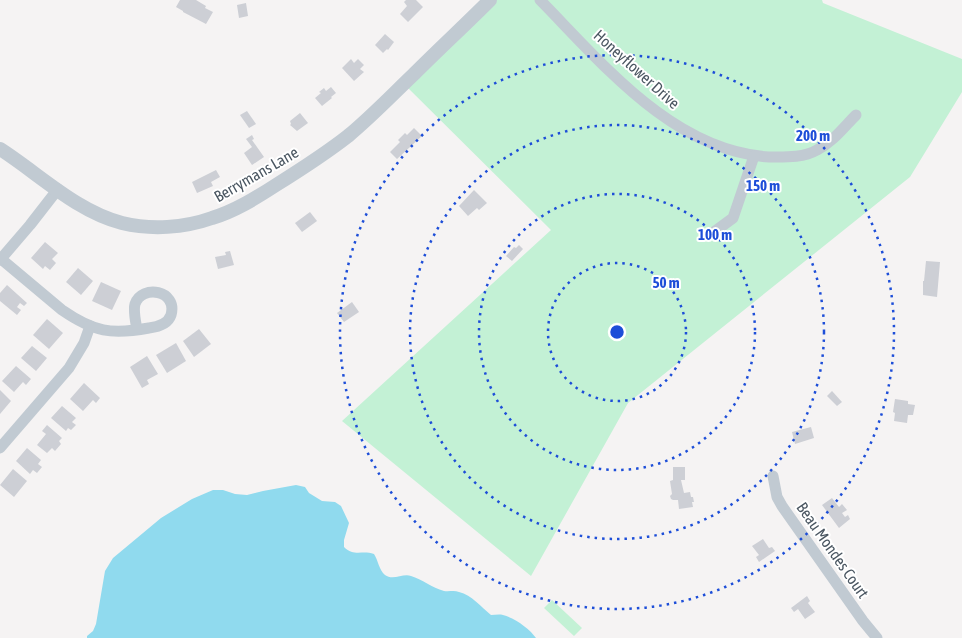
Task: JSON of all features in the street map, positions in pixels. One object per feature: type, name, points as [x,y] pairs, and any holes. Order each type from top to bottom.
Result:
[{"type":"street","name":"Berrymans Lane","points":[[0,149],[93,212],[123,223],[137,226],[164,227],[192,224],[212,218],[230,211],[286,179],[347,137],[490,0]]},
{"type":"street","name":"Honeyflower Drive","points":[[540,0],[653,110],[690,133],[714,144],[754,156],[792,157],[804,155],[816,151],[828,143],[856,114]]},
{"type":"street","points":[[714,232],[733,218],[754,156]]},
{"type":"street","points":[[58,189],[0,259],[73,318],[105,331],[137,330]]},
{"type":"street","points":[[0,448],[69,368],[84,343],[90,326]]},
{"type":"street","name":"Beau Mondes Court","points":[[773,476],[777,497],[782,506],[877,638]]},
{"type":"green space","points":[[494,0],[822,0],[823,3],[962,59],[962,92],[910,177],[628,403],[531,576],[342,421],[551,230],[407,87]]},
{"type":"green space","points":[[552,600],[582,628],[574,636],[544,608]]},
{"type":"water","points":[[296,485],[305,487],[309,493],[322,501],[335,502],[341,506],[349,523],[344,547],[355,553],[374,554],[381,570],[388,577],[411,576],[440,590],[457,591],[472,598],[491,615],[508,616],[517,621],[536,638],[87,638],[96,624],[105,571],[113,558],[161,518],[192,499],[213,490],[247,495]]},
{"type":"building","points":[[180,0],[196,0],[213,12],[206,24],[176,7]]},
{"type":"building","points":[[406,0],[416,0],[423,7],[408,22],[400,14],[407,6],[404,2]]},
{"type":"building","points":[[246,3],[248,16],[239,18],[237,5]]},
{"type":"building","points":[[385,34],[394,42],[383,53],[375,45]]},
{"type":"building","points":[[351,59],[354,63],[358,59],[364,65],[360,69],[364,72],[354,81],[342,68]]},
{"type":"building","points":[[331,87],[336,93],[322,106],[315,98],[324,88],[326,91]]},
{"type":"building","points":[[247,111],[256,124],[249,128],[240,115]]},
{"type":"building","points":[[300,113],[308,123],[297,131],[290,125],[290,121]]},
{"type":"building","points":[[414,128],[422,136],[397,159],[390,152],[400,142],[398,140],[405,133],[407,135]]},
{"type":"building","points":[[252,135],[254,139],[252,140],[264,157],[252,165],[244,153],[252,147],[246,139]]},
{"type":"building","points":[[216,170],[220,177],[211,182],[213,186],[197,193],[192,182]]},
{"type":"building","points":[[474,190],[487,203],[479,210],[477,208],[468,216],[459,206]]},
{"type":"building","points":[[310,212],[317,221],[302,232],[295,223]]},
{"type":"building","points":[[45,242],[58,253],[52,259],[56,263],[50,270],[45,266],[43,269],[31,258]]},
{"type":"building","points":[[519,245],[523,249],[512,261],[506,256],[514,247],[516,248]]},
{"type":"building","points":[[230,251],[234,265],[218,269],[215,257],[226,255],[225,252]]},
{"type":"building","points":[[926,261],[940,262],[937,297],[923,295]]},
{"type":"building","points":[[78,268],[93,281],[81,295],[66,282]]},
{"type":"building","points":[[101,282],[121,291],[112,310],[92,301]]},
{"type":"building","points":[[7,285],[27,303],[24,306],[20,303],[17,307],[21,310],[17,315],[0,301],[0,293]]},
{"type":"building","points":[[352,302],[359,312],[344,322],[337,313]]},
{"type":"building","points":[[47,319],[63,333],[49,349],[33,335]]},
{"type":"building","points":[[199,329],[211,344],[194,357],[183,341]]},
{"type":"building","points":[[176,343],[186,361],[167,373],[156,355]]},
{"type":"building","points":[[32,346],[47,358],[36,371],[21,358]]},
{"type":"building","points":[[147,356],[158,374],[147,380],[149,384],[142,388],[130,367]]},
{"type":"building","points":[[16,366],[31,379],[26,385],[23,382],[14,392],[2,381]]},
{"type":"building","points":[[84,383],[100,398],[96,403],[93,400],[83,411],[70,399]]},
{"type":"building","points":[[0,390],[11,401],[0,414]]},
{"type":"building","points":[[832,391],[842,402],[837,406],[827,396]]},
{"type":"building","points":[[895,399],[908,401],[908,404],[915,405],[913,415],[908,415],[907,423],[894,421]]},
{"type":"building","points":[[62,406],[76,418],[72,422],[76,425],[71,430],[68,428],[66,431],[51,418]]},
{"type":"building","points":[[47,425],[62,438],[59,441],[61,444],[55,451],[52,448],[47,453],[37,445],[46,434],[42,431]]},
{"type":"building","points":[[811,427],[814,438],[795,444],[792,432]]},
{"type":"building","points":[[27,448],[41,460],[38,464],[42,467],[37,473],[33,470],[30,474],[16,461]]},
{"type":"building","points":[[673,467],[685,467],[685,480],[681,480],[684,493],[690,492],[691,497],[693,497],[693,507],[679,509],[678,500],[671,499],[670,481],[673,480]]},
{"type":"building","points":[[13,469],[27,481],[14,497],[0,485]]},
{"type":"building","points":[[832,498],[839,507],[842,504],[847,510],[842,513],[845,517],[848,515],[850,519],[839,528],[822,505]]},
{"type":"building","points":[[763,539],[769,548],[772,547],[775,551],[759,562],[756,557],[759,555],[752,546]]},
{"type":"building","points":[[807,596],[810,601],[808,603],[815,612],[805,619],[798,609],[794,612],[791,608]]}]
